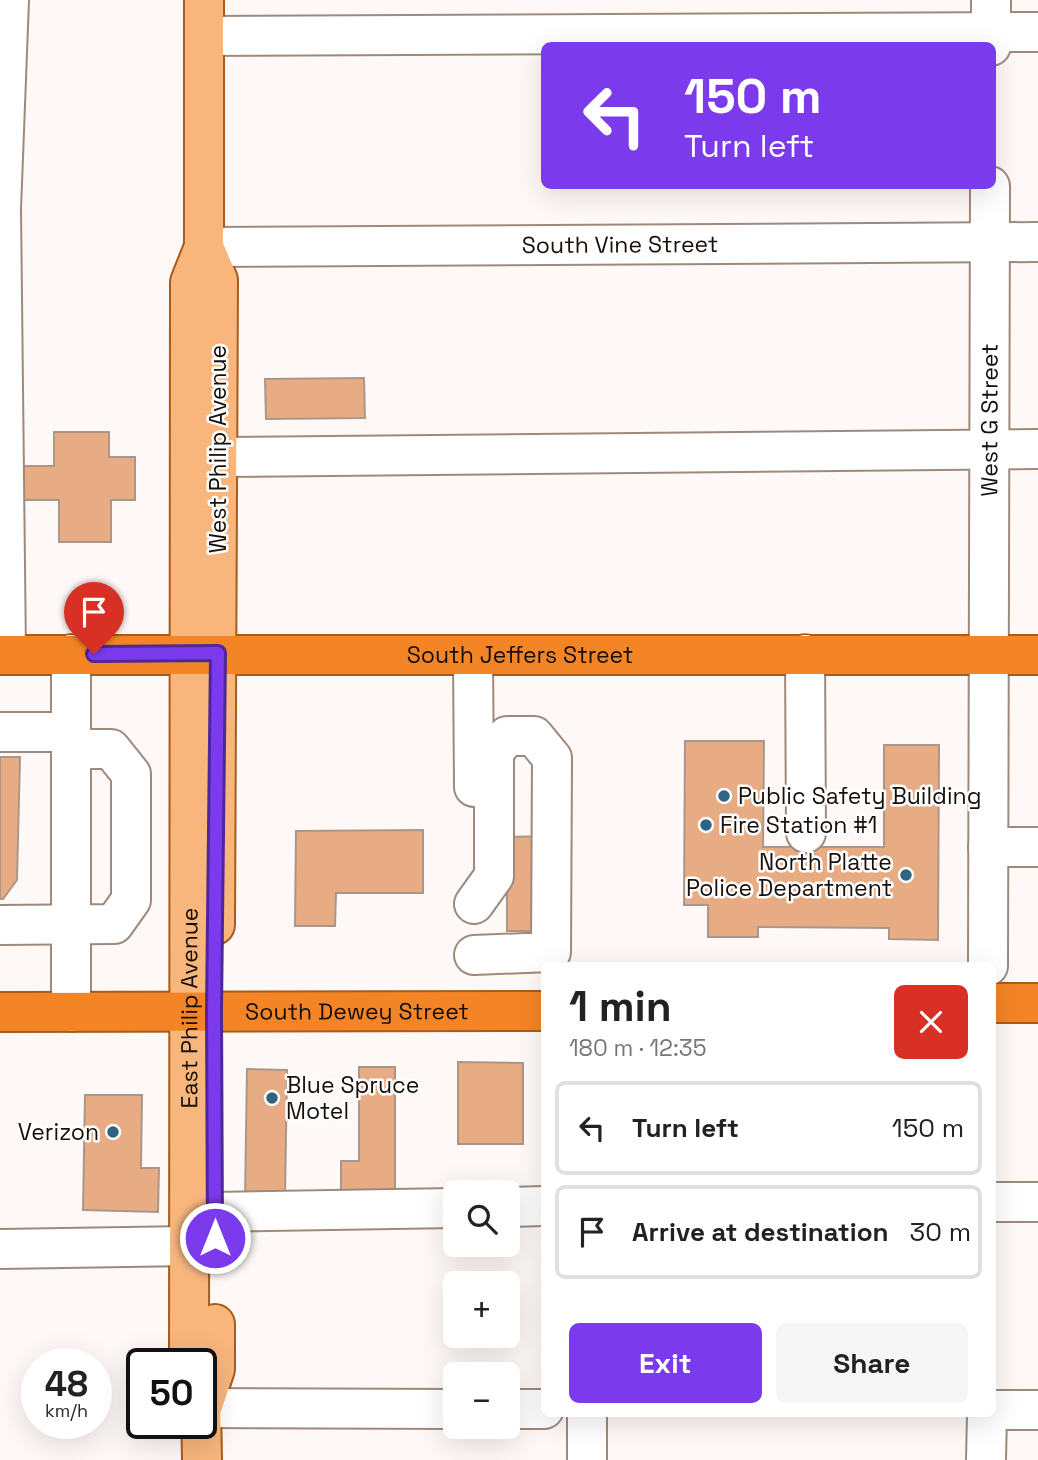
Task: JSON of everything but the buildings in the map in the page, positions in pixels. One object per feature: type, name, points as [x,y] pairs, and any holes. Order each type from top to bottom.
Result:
[{"type":"highway","name":"South Jeffers Street","points":[[3,655],[1038,654]]},
{"type":"highway","points":[[996,1003],[1038,1003]]},
{"type":"highway","name":"South Dewey Street","points":[[0,1012],[541,1011]]},
{"type":"main road","name":"West Philip Avenue","points":[[203,653],[190,282],[204,247],[205,18]]},
{"type":"main road","name":"West Philip Avenue","points":[[203,653],[218,457],[218,280],[204,247]]},
{"type":"main road","name":"East Philip Avenue","points":[[189,1348],[190,1246],[201,1010],[203,653]]},
{"type":"main road","name":"East Philip Avenue","points":[[201,1010],[214,1212],[215,1348]]},
{"type":"main road","name":"East Philip Avenue","points":[[202,1439],[202,1460]]},
{"type":"street","points":[[3,655],[1,209],[9,0]]},
{"type":"street","points":[[205,18],[991,26],[1038,32]]},
{"type":"street","name":"West G Street","points":[[988,962],[990,189]]},
{"type":"street","name":"South Vine Street","points":[[204,247],[1038,242]]},
{"type":"street","points":[[218,457],[1038,449]]},
{"type":"street","points":[[71,654],[71,1012]]},
{"type":"street","points":[[805,654],[806,834]]},
{"type":"street","points":[[473,656],[475,1010]]},
{"type":"street","points":[[0,732],[111,749],[131,774],[131,900],[114,924],[0,925]]},
{"type":"street","points":[[474,904],[494,876],[494,752],[507,736],[534,736],[552,758],[551,952],[474,955]]},
{"type":"street","points":[[988,847],[1038,847]]},
{"type":"street","points":[[996,1202],[1038,1202]]},
{"type":"street","points":[[520,1207],[541,1206]]},
{"type":"street","points":[[214,1212],[443,1208]]},
{"type":"street","points":[[0,1250],[190,1246]]},
{"type":"street","points":[[217,1407],[443,1409]]},
{"type":"street","points":[[520,1409],[541,1409]]},
{"type":"street","points":[[996,1410],[1038,1410]]},
{"type":"street","points":[[587,1417],[587,1460]]},
{"type":"street","points":[[986,1460],[987,1417]]},
{"type":"place","name":"Public Safety Building","points":[[724,796]]},
{"type":"place","name":"Fire Station #1","points":[[706,825]]},
{"type":"place","name":"North Platte Police Department","points":[[906,875]]},
{"type":"place","name":"Blue Spruce Motel","points":[[272,1098]]},
{"type":"place","name":"Verizon","points":[[113,1132]]},
{"type":"route","points":[[94,654],[218,653],[214,1010],[215,1238]]}]
